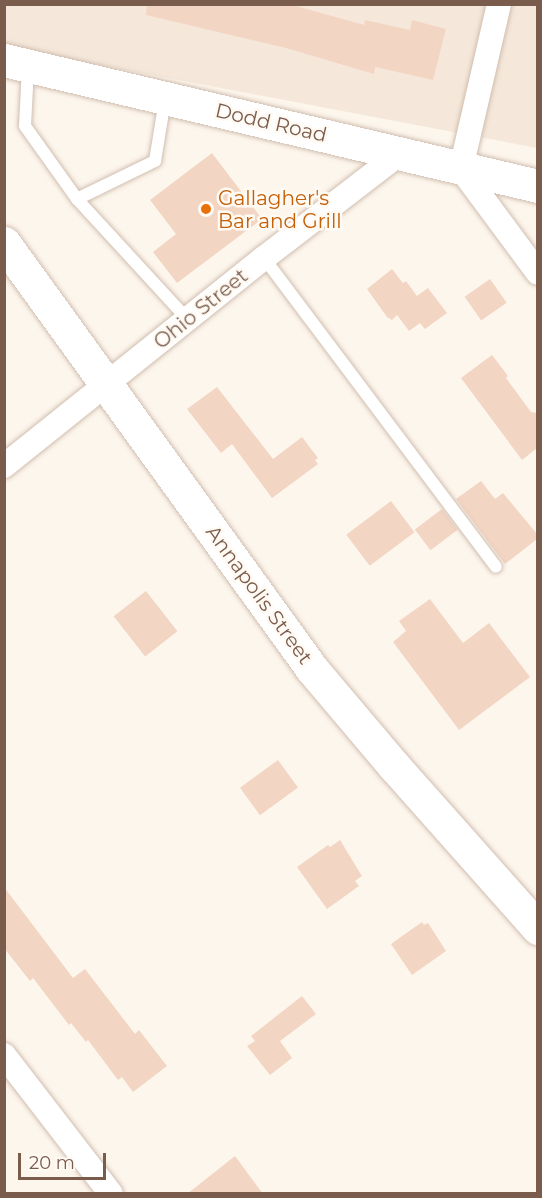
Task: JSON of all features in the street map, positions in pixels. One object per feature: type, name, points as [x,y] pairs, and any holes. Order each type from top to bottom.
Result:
[{"type":"street","points":[[499,4],[461,169],[537,273]]},
{"type":"street","name":"Dodd Road","points":[[16,63],[537,186]]},
{"type":"street","name":"Ohio Street","points":[[4,466],[189,321],[264,258],[399,154]]},
{"type":"street","name":"Annapolis Street","points":[[4,243],[312,669],[537,928]]},
{"type":"street","points":[[4,1055],[111,1194]]},
{"type":"lane","points":[[16,63],[25,126],[77,199],[189,321]]},
{"type":"lane","points":[[77,199],[155,160],[165,98]]},
{"type":"lane","points":[[264,258],[496,567]]},
{"type":"shaded area","points":[[5,5],[537,5],[537,148],[5,47]]},
{"type":"building","points":[[147,4],[289,4],[364,25],[365,20],[410,30],[412,20],[446,29],[433,80],[375,67],[374,74],[286,48],[146,15]]},
{"type":"building","name":"Gallagher's Bar and Grill","points":[[212,153],[262,219],[177,283],[153,252],[176,234],[150,200]]},
{"type":"building","points":[[392,269],[403,283],[406,281],[417,296],[428,288],[447,313],[425,329],[420,323],[409,331],[397,315],[392,320],[387,317],[367,289]]},
{"type":"building","points":[[490,279],[507,303],[481,321],[465,297]]},
{"type":"building","points":[[492,355],[531,412],[537,413],[537,448],[522,460],[461,378]]},
{"type":"building","points":[[217,387],[273,459],[302,437],[318,458],[315,460],[318,464],[272,498],[232,444],[221,453],[187,409]]},
{"type":"building","points":[[481,481],[495,499],[503,493],[537,534],[537,539],[505,564],[456,499]]},
{"type":"building","points":[[391,501],[414,532],[370,566],[346,535]]},
{"type":"building","points":[[442,509],[458,530],[430,550],[415,529]]},
{"type":"building","points":[[146,591],[177,631],[145,656],[114,616]]},
{"type":"building","points":[[430,599],[463,643],[489,623],[530,677],[459,730],[393,642],[406,631],[399,621]]},
{"type":"building","points":[[278,760],[298,788],[260,815],[240,788]]},
{"type":"building","points":[[340,840],[362,876],[355,881],[359,886],[327,909],[297,867],[328,845],[330,847]]},
{"type":"building","points":[[4,887],[73,978],[85,969],[135,1034],[139,1030],[167,1066],[133,1092],[122,1077],[118,1080],[88,1040],[86,1042],[71,1023],[69,1025],[33,978],[30,981],[4,948]]},
{"type":"building","points":[[422,922],[424,925],[428,923],[446,951],[412,975],[391,944]]},
{"type":"building","points":[[302,996],[316,1014],[280,1041],[292,1058],[270,1075],[247,1046],[255,1041],[251,1036]]},
{"type":"building","points":[[235,1156],[263,1194],[187,1194]]},
{"type":"place","name":"Gallagher's Bar and Grill","points":[[206,209]]}]
